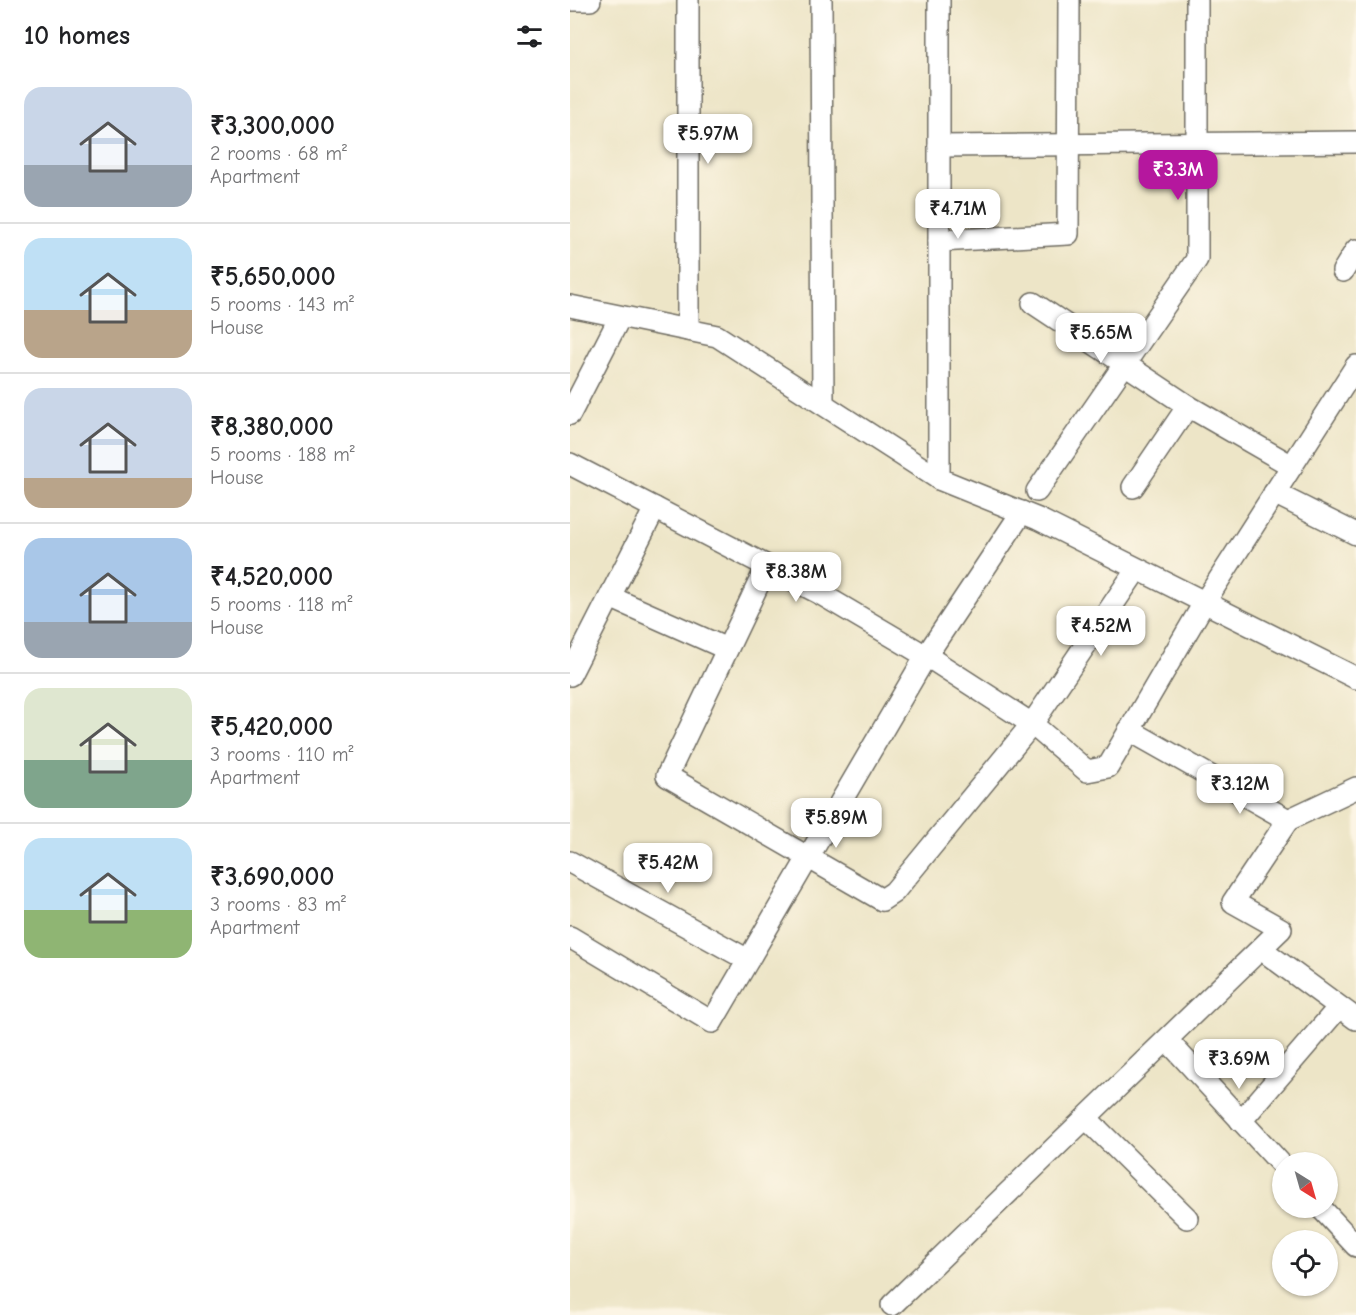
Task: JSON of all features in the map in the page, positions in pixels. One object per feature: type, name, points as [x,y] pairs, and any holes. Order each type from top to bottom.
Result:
[{"type":"street","points":[[570,0],[590,0]]},
{"type":"street","points":[[688,0],[688,330]]},
{"type":"street","points":[[821,0],[823,404]]},
{"type":"street","points":[[939,0],[939,479]]},
{"type":"street","points":[[939,241],[1068,234],[1069,0]]},
{"type":"street","points":[[1037,491],[1197,259],[1197,0]]},
{"type":"street","points":[[939,146],[1356,142]]},
{"type":"street","points":[[1343,272],[1356,250]]},
{"type":"street","points":[[1033,303],[1188,406],[1292,466]]},
{"type":"street","points":[[570,306],[717,336],[939,479],[1038,519],[1356,678]]},
{"type":"street","points":[[570,414],[620,317]]},
{"type":"street","points":[[570,464],[819,593],[926,656],[1032,724],[1087,771],[1108,767],[1204,603],[1356,366]]},
{"type":"street","points":[[1133,487],[1188,406]]},
{"type":"street","points":[[1274,493],[1356,534]]},
{"type":"street","points":[[570,675],[655,508]]},
{"type":"street","points":[[571,939],[712,1022],[926,656],[1022,512]]},
{"type":"street","points":[[767,566],[668,776],[882,900],[894,892],[1032,724],[1137,569]]},
{"type":"street","points":[[610,597],[727,649]]},
{"type":"street","points":[[1130,730],[1288,820]]},
{"type":"street","points":[[892,1305],[1281,929],[1233,902],[1288,820],[1356,788]]},
{"type":"street","points":[[570,862],[748,960]]},
{"type":"street","points":[[1241,1121],[1347,1013],[1261,949]]},
{"type":"street","points":[[1167,1040],[1272,1155]]},
{"type":"street","points":[[1086,1118],[1187,1218]]},
{"type":"street","points":[[1330,1218],[1356,1246]]}]
